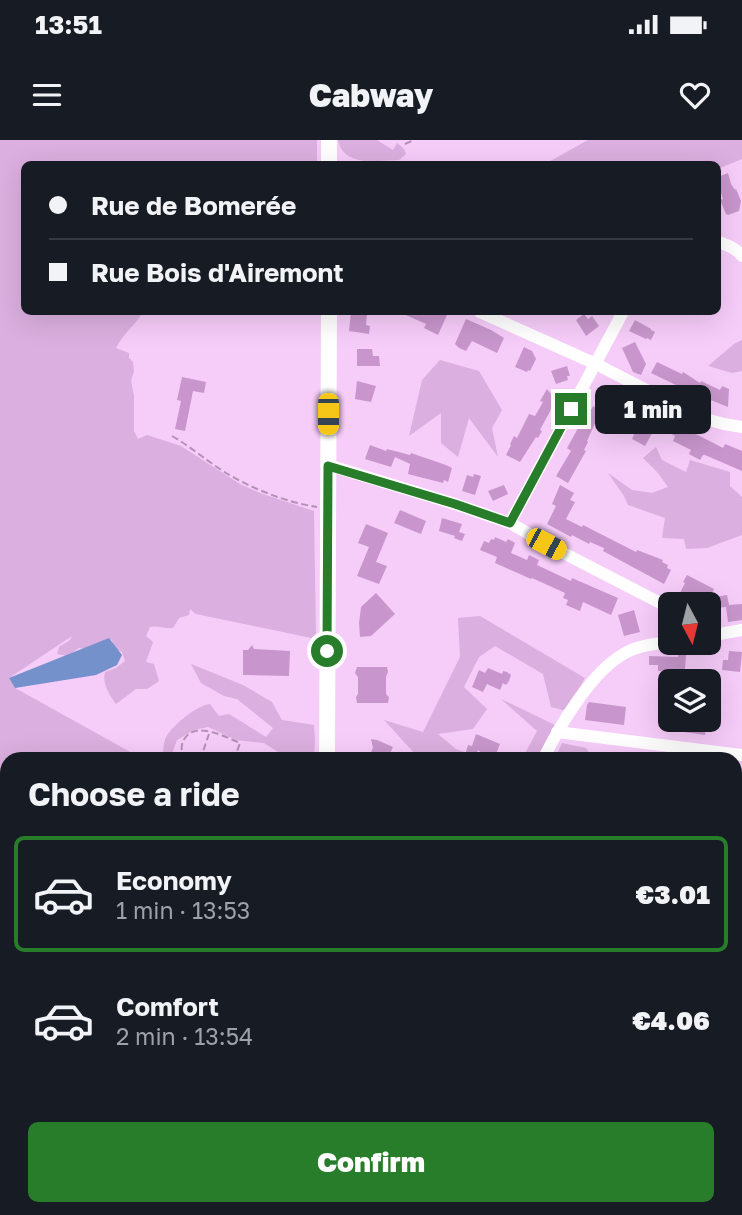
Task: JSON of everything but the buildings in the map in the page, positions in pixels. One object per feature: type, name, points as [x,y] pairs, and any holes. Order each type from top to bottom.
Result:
[{"type":"main road","points":[[329,140],[329,161]]},
{"type":"main road","points":[[327,752],[328,315]]},
{"type":"street","points":[[721,243],[738,251],[742,256]]},
{"type":"street","points":[[487,315],[596,364],[699,416],[742,427]]},
{"type":"street","points":[[510,523],[621,315]]},
{"type":"street","points":[[328,466],[510,523],[658,602]]},
{"type":"street","points":[[721,632],[742,630]]},
{"type":"street","points":[[547,752],[556,732],[605,669],[624,653],[641,646],[658,644]]},
{"type":"street","points":[[556,732],[718,752]]},
{"type":"path","points":[[405,144],[414,140]]},
{"type":"path","points":[[172,436],[223,471],[253,487],[296,502],[328,508]]},
{"type":"path","points":[[182,752],[185,738],[201,730],[240,743],[237,752]]},
{"type":"path","points":[[203,752],[209,732]]},
{"type":"shaded area","points":[[0,140],[317,140],[317,161],[21,161],[21,315],[141,315],[116,348],[129,353],[133,362],[131,381],[134,431],[138,439],[147,435],[181,446],[240,484],[314,511],[316,639],[196,614],[190,609],[189,615],[179,618],[173,628],[150,627],[146,636],[153,642],[146,662],[154,664],[159,681],[147,689],[136,689],[116,704],[105,685],[104,676],[105,672],[125,661],[122,652],[114,648],[112,640],[88,648],[79,648],[67,656],[57,654],[59,647],[72,636],[9,678],[15,688],[130,752],[0,752]]},
{"type":"shaded area","points":[[338,140],[377,140],[393,150],[397,143],[406,154],[399,160],[354,159],[341,149]]},
{"type":"shaded area","points":[[588,140],[742,140],[742,159],[721,168],[721,161],[550,161]]},
{"type":"shaded area","points":[[742,340],[742,371],[732,373],[708,366],[734,344]]},
{"type":"shaded area","points":[[440,360],[479,371],[502,410],[492,428],[498,457],[469,418],[458,457],[441,443],[441,413],[409,436],[422,380]]},
{"type":"shaded area","points":[[656,447],[662,460],[686,472],[690,460],[730,472],[730,486],[742,497],[742,535],[707,548],[686,549],[684,539],[662,538],[665,518],[628,505],[608,473],[632,490],[652,493],[668,487],[643,458]]},
{"type":"shaded area","points":[[480,616],[585,678],[566,711],[551,707],[543,674],[495,646],[479,657],[464,687],[487,709],[473,729],[438,734],[456,749],[464,752],[413,752],[384,720],[423,732],[460,657],[458,618]]},
{"type":"shaded area","points":[[191,664],[243,685],[272,702],[282,720],[314,725],[314,752],[278,752],[264,743],[236,740],[208,727],[194,730],[177,740],[172,752],[163,752],[169,732],[186,716],[205,705],[210,704],[219,716],[229,714],[266,737],[273,728],[237,699],[224,696],[201,683]]},
{"type":"shaded area","points":[[501,699],[555,725],[540,752],[526,752],[537,731]]},
{"type":"shaded area","points":[[562,743],[586,748],[589,752],[558,752]]},
{"type":"water","points":[[109,638],[122,655],[117,665],[96,675],[15,688],[9,678]]},
{"type":"route","points":[[327,651],[328,466],[510,523],[571,409]]}]
